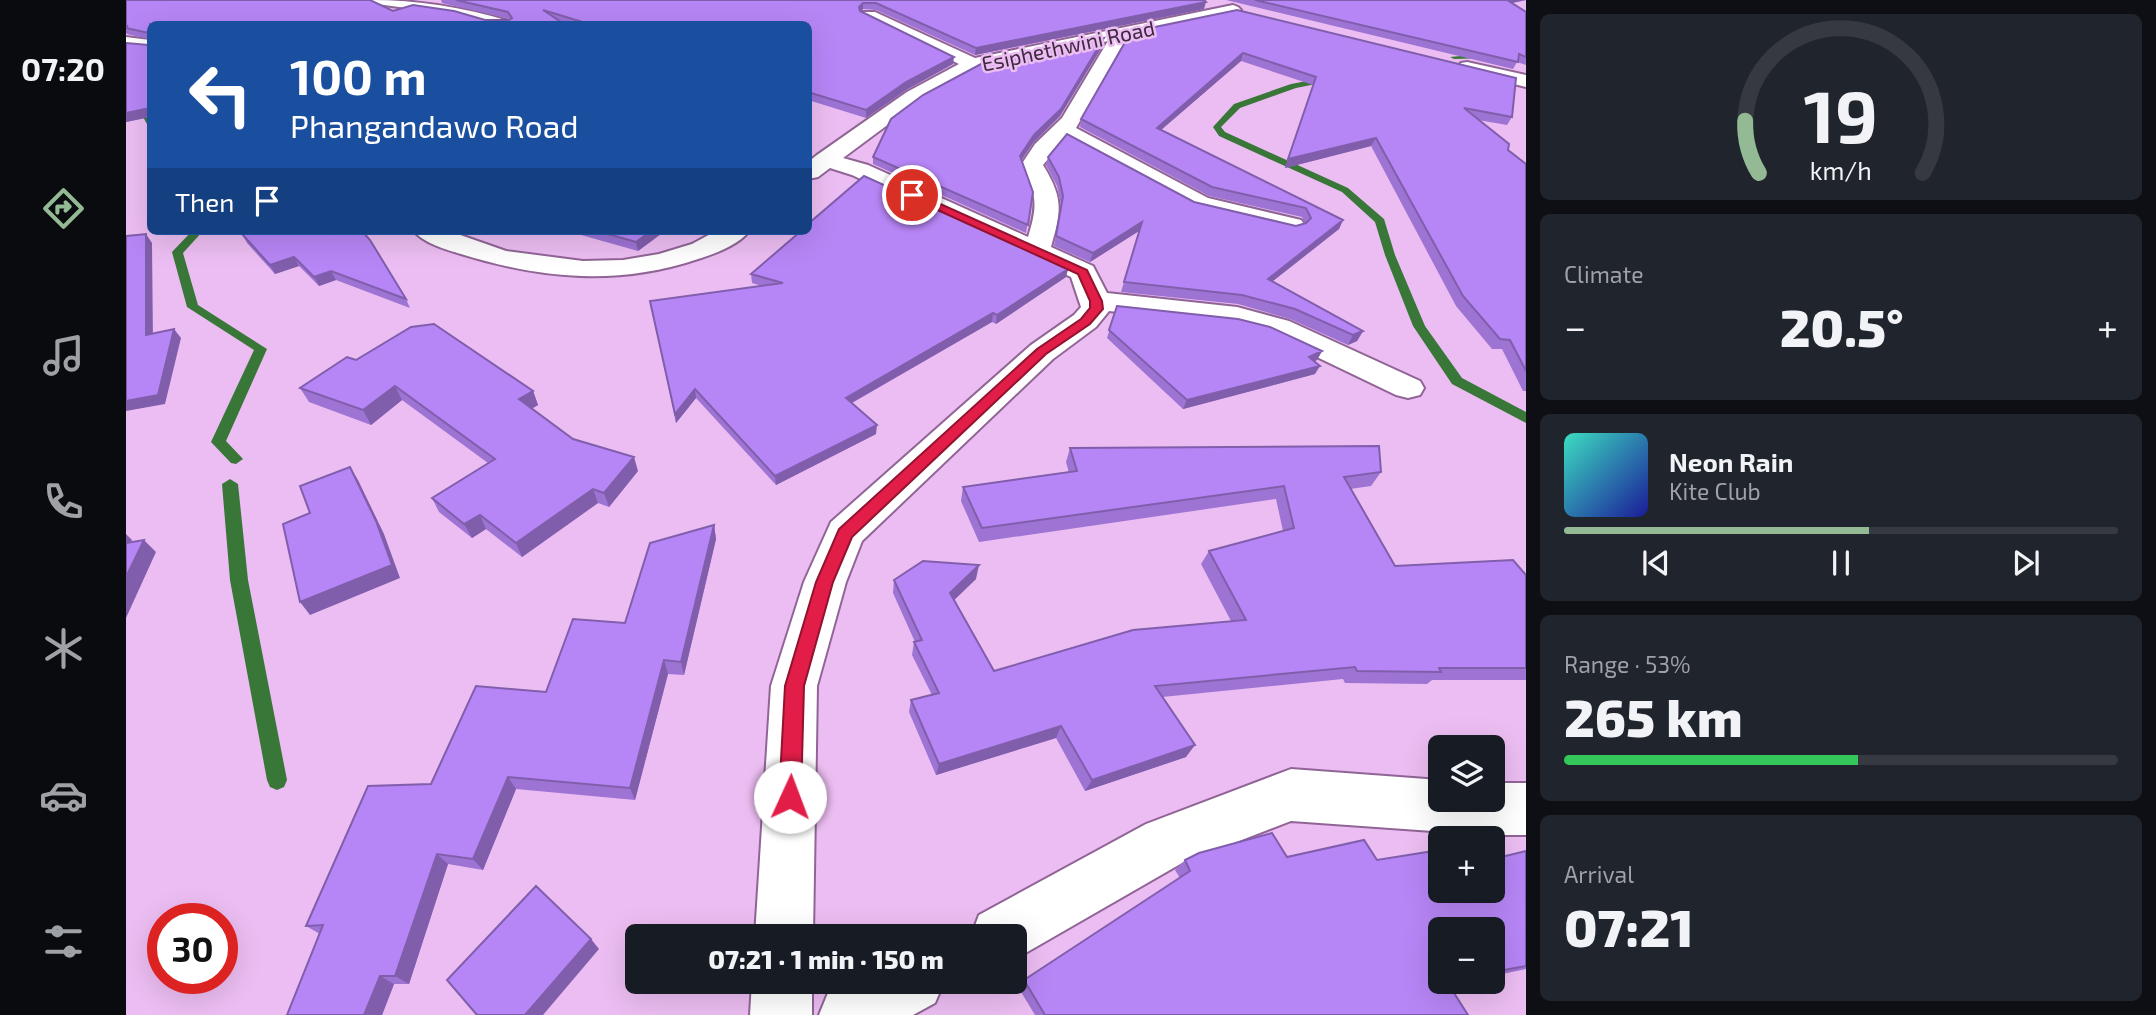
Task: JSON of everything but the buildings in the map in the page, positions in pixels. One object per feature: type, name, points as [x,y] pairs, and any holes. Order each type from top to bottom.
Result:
[{"type":"street","points":[[377,0],[459,11],[493,21]]},
{"type":"street","name":"Esiphethwini Road","points":[[813,169],[914,96],[973,64],[1240,11],[1196,0]]},
{"type":"street","points":[[869,15],[973,64]]},
{"type":"street","points":[[1037,249],[1051,202],[1032,165],[1037,154],[1064,130],[1076,115],[1078,104],[1119,35]]},
{"type":"street","points":[[126,42],[147,45]]},
{"type":"street","points":[[1446,62],[1526,81]]},
{"type":"street","points":[[1064,130],[1200,203],[1292,225]]},
{"type":"street","points":[[784,924],[794,686],[825,582],[845,533],[1042,352],[1086,321],[1097,309],[1083,272],[1037,249],[860,170],[813,169]]},
{"type":"street","points":[[436,235],[454,244],[509,260],[570,270],[633,267],[672,258],[730,235]]},
{"type":"street","points":[[1096,301],[1237,316],[1278,327],[1408,388]]},
{"type":"street","points":[[1021,924],[1165,843],[1291,795],[1489,809],[1526,808]]},
{"type":"street","points":[[781,1015],[782,994]]},
{"type":"street","points":[[850,1015],[891,994]]},
{"type":"waterway","points":[[1454,57],[1482,56]]},
{"type":"waterway","points":[[1328,79],[1294,86],[1237,106],[1217,127],[1222,134],[1345,190],[1380,221],[1390,255],[1419,326],[1457,381],[1526,418]]},
{"type":"waterway","points":[[126,99],[138,101],[147,117]]},
{"type":"waterway","points":[[194,235],[177,252],[193,307],[261,349],[218,442],[236,459]]},
{"type":"waterway","points":[[230,484],[239,580],[277,780]]},
{"type":"route","points":[[790,797],[794,686],[825,582],[845,533],[1042,352],[1086,321],[1097,309],[1083,272],[912,195]]}]
